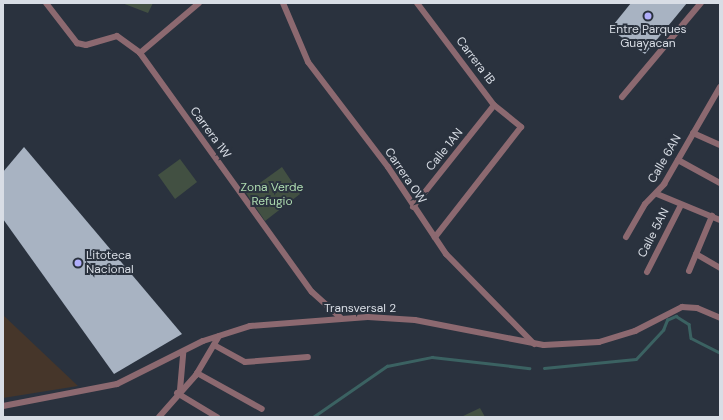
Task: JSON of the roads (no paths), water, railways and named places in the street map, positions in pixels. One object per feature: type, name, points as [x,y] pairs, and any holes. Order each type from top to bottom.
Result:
[{"type":"street","name":"Carrera 1W","points":[[46,3],[77,43],[86,45],[117,36],[140,53],[312,292],[341,318]]},
{"type":"street","points":[[140,53],[199,3]]},
{"type":"street","name":"Carrera 0W","points":[[283,3],[308,62],[388,167],[413,207],[435,237],[534,344]]},
{"type":"street","name":"Carrera 1B","points":[[417,3],[494,105],[521,127],[435,237]]},
{"type":"street","points":[[622,97],[701,3]]},
{"type":"street","name":"Calle 6AN","points":[[626,238],[645,204],[657,194],[720,88]]},
{"type":"street","name":"Calle 1AN","points":[[413,207],[494,105]]},
{"type":"street","points":[[693,133],[720,145]]},
{"type":"street","points":[[678,160],[720,182]]},
{"type":"street","points":[[657,194],[720,220]]},
{"type":"street","name":"Calle 5AN","points":[[647,272],[681,205]]},
{"type":"street","points":[[689,271],[712,216]]},
{"type":"street","points":[[696,254],[720,268]]},
{"type":"street","name":"Transversal 2","points":[[3,406],[118,384],[219,336],[250,326],[341,318],[415,320],[534,344],[599,342],[634,331],[671,310],[690,306],[720,318]]},
{"type":"street","points":[[159,417],[178,391],[197,373],[219,336]]},
{"type":"street","points":[[214,344],[245,362],[308,356]]},
{"type":"street","points":[[178,391],[183,353]]},
{"type":"street","points":[[197,373],[262,410]]},
{"type":"street","points":[[178,391],[216,417]]},
{"type":"waterway","points":[[544,368],[636,359],[663,330],[667,320],[676,316],[689,324],[691,338],[720,353]]},
{"type":"waterway","points":[[313,417],[387,366],[432,357],[529,368]]},
{"type":"place","name":"Entre Parques Guayacan","points":[[648,16]]},
{"type":"place","name":"Litoteca Nacional","points":[[78,263]]},
{"type":"park label","name":"Zona Verde Refugio","points":[[272,195]]}]
